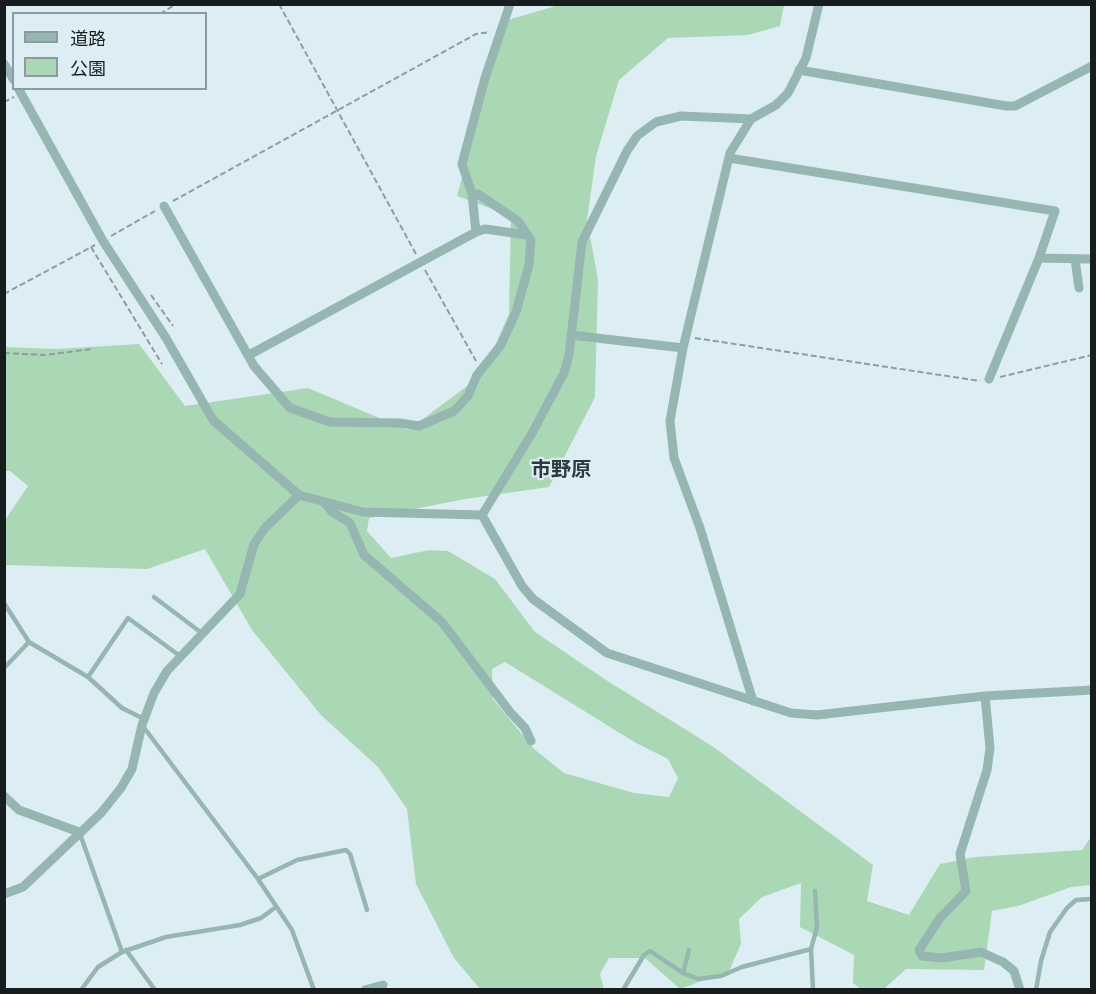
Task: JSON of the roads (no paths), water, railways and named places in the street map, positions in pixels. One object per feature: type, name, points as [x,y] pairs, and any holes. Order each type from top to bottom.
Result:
[{"type":"street","points":[[476,232],[472,194],[462,164],[499,32],[510,4]]},
{"type":"street","points":[[753,701],[700,528],[674,458],[670,421],[683,348],[729,158],[741,132],[751,119],[776,105],[788,93],[806,58],[819,4]]},
{"type":"street","points":[[4,63],[12,77]]},
{"type":"street","points":[[799,70],[1015,106],[1092,66]]},
{"type":"street","points":[[19,90],[103,241],[166,338],[213,420],[299,495],[363,512],[482,515]]},
{"type":"street","points":[[482,515],[531,435],[564,373],[582,242],[627,150],[637,136],[656,122],[681,116],[751,119]]},
{"type":"street","points":[[729,158],[1051,210],[1056,214],[989,380]]},
{"type":"street","points":[[164,207],[249,356],[270,387],[290,408],[310,417],[330,422],[400,423],[419,426],[454,411],[468,396],[477,375],[501,345],[516,312],[529,265],[531,240],[518,221],[478,194],[472,194]]},
{"type":"street","points":[[249,356],[476,232],[485,229],[527,235]]},
{"type":"street","points":[[1039,258],[1092,259]]},
{"type":"street","points":[[1075,259],[1079,288]]},
{"type":"street","points":[[571,335],[683,348]]},
{"type":"street","points":[[4,894],[23,887],[101,813],[132,769],[143,722],[154,693],[180,656],[240,594],[254,544],[265,528],[299,495]]},
{"type":"street","points":[[324,502],[332,512],[350,523],[364,555],[442,622],[510,712],[525,728],[531,741]]},
{"type":"street","points":[[482,515],[522,586],[533,599],[606,653],[790,713],[817,715],[985,696],[1092,690]]},
{"type":"street","points":[[985,696],[990,748],[987,770],[960,854],[966,891],[940,918],[919,950],[922,956],[942,958],[981,952],[1003,962],[1014,971],[1020,990]]},
{"type":"street","points":[[4,796],[19,810],[79,832]]},
{"type":"street","points":[[365,990],[383,986]]},
{"type":"lane","points":[[154,597],[203,634]]},
{"type":"lane","points":[[4,603],[29,642],[88,676],[122,708],[143,722],[163,756],[196,794],[292,930],[314,990]]},
{"type":"lane","points":[[88,676],[128,618],[180,656]]},
{"type":"lane","points":[[4,668],[29,642]]},
{"type":"lane","points":[[79,832],[124,951],[155,990]]},
{"type":"lane","points":[[258,879],[297,860],[346,850],[350,854],[368,910]]},
{"type":"lane","points":[[813,990],[812,949],[817,927],[815,891]]},
{"type":"lane","points":[[1036,990],[1041,960],[1050,932],[1076,900],[1092,899]]},
{"type":"lane","points":[[81,990],[98,967],[124,951],[166,937],[240,925],[261,918],[276,908]]},
{"type":"lane","points":[[623,990],[644,955],[650,951],[683,973],[698,979],[721,976],[742,967],[812,949]]},
{"type":"lane","points":[[683,973],[688,950]]},
{"type":"district","name":"市野原","points":[[561,470]]}]
